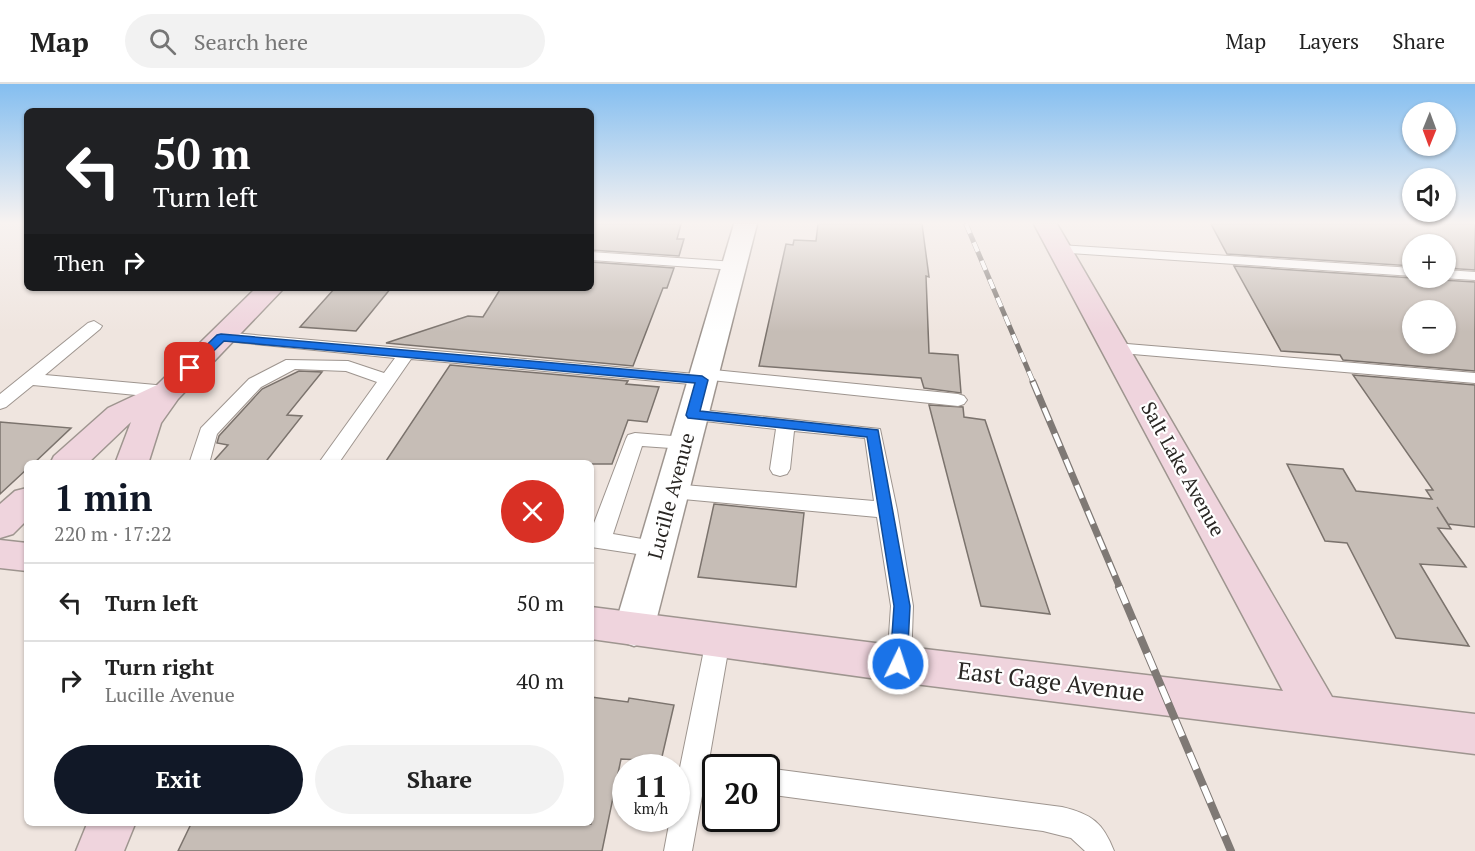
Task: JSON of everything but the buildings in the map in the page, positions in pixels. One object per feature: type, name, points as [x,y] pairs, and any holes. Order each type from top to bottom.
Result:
[{"type":"street","name":"Lucille Avenue","points":[[634,628],[737,260]]},
{"type":"street","name":"Salt Lake Avenue","points":[[1066,260],[1319,715]]},
{"type":"street","points":[[132,460],[146,422],[167,392],[268,291]]},
{"type":"street","points":[[70,460],[119,416],[167,392]]},
{"type":"street","points":[[0,525],[24,503]]},
{"type":"street","points":[[0,554],[24,557]]},
{"type":"street","name":"East Gage Avenue","points":[[594,623],[898,664],[1475,734]]},
{"type":"lane","points":[[646,260],[735,266]]},
{"type":"lane","points":[[1291,260],[1402,271]]},
{"type":"lane","points":[[1456,275],[1475,276]]},
{"type":"lane","points":[[0,403],[94,326]]},
{"type":"lane","points":[[221,337],[406,354],[487,367],[703,377],[958,400]]},
{"type":"lane","points":[[1115,348],[1475,378]]},
{"type":"lane","points":[[330,460],[406,354]]},
{"type":"lane","points":[[200,460],[208,432],[255,383],[292,364],[348,366],[387,380]]},
{"type":"lane","points":[[29,379],[167,392]]},
{"type":"lane","points":[[780,469],[786,424]]},
{"type":"lane","points":[[657,549],[595,540],[635,439],[689,429],[786,424],[873,433],[902,606],[898,664]]},
{"type":"lane","points":[[672,491],[887,510]]},
{"type":"lane","points":[[706,754],[718,640]]},
{"type":"lane","points":[[678,851],[702,778]]},
{"type":"lane","points":[[780,783],[1043,817],[1085,827],[1095,838],[1100,851]]},
{"type":"railway","points":[[981,260],[1034,384]]},
{"type":"railway","points":[[1033,382],[1120,588]]},
{"type":"railway","points":[[1119,587],[1231,851]]},
{"type":"route","points":[[190,368],[221,337],[702,380],[693,415],[873,433],[902,606],[898,664]]}]
